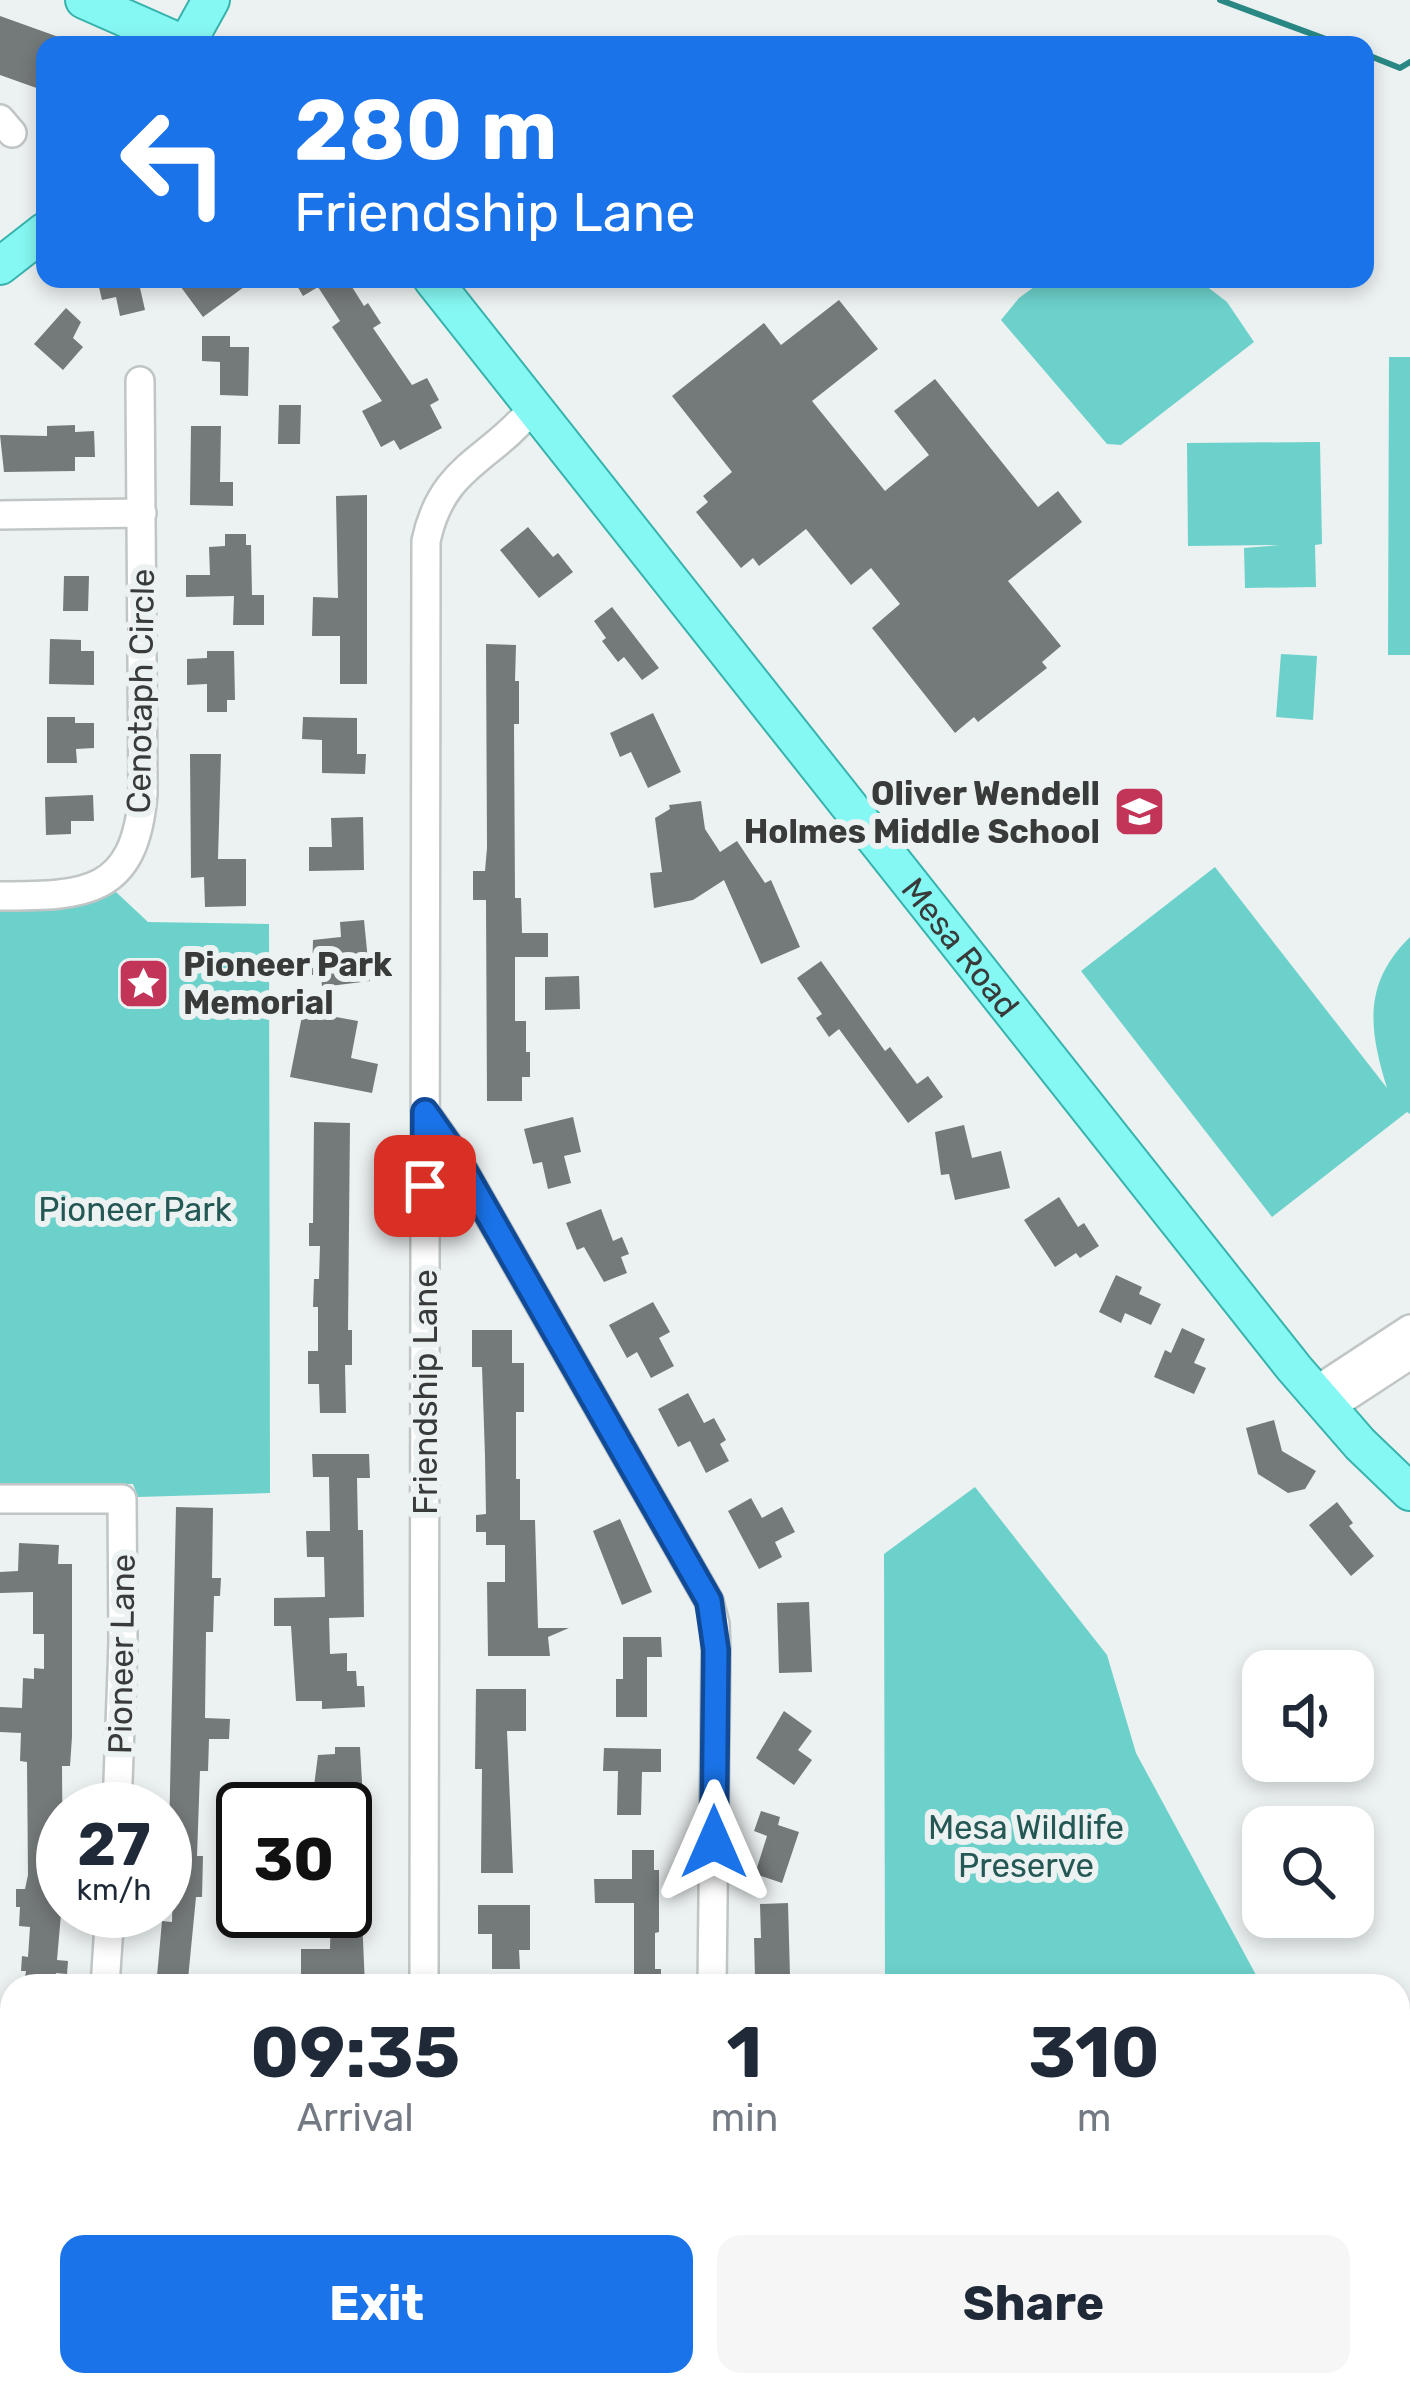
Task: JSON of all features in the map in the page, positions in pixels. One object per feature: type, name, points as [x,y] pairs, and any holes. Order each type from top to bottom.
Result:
[{"type":"main road","points":[[85,0],[166,36]]},
{"type":"main road","points":[[191,36],[211,0]]},
{"type":"main road","points":[[0,266],[36,238]]},
{"type":"main road","name":"Mesa Road","points":[[439,288],[1322,1400],[1410,1492]]},
{"type":"street","name":"Cenotaph Circle","points":[[0,896],[76,894],[113,875],[136,841],[143,794],[140,381]]},
{"type":"street","name":"Friendship Lane","points":[[424,1974],[426,541],[444,490],[455,476],[512,434],[532,410]]},
{"type":"street","points":[[0,515],[142,513]]},
{"type":"street","points":[[425,1112],[451,1149],[709,1601],[716,1650],[712,1974]]},
{"type":"street","points":[[1322,1400],[1394,1356],[1410,1329]]},
{"type":"street","name":"Pioneer Lane","points":[[0,1499],[122,1498],[118,1782]]},
{"type":"street","points":[[106,1974],[108,1938]]},
{"type":"green space","points":[[1033,288],[1209,288],[1227,302],[1254,342],[1121,445],[1107,444],[1001,320]]},
{"type":"green space","points":[[1389,357],[1410,357],[1410,655],[1388,655]]},
{"type":"green space","points":[[1320,442],[1322,544],[1315,545],[1316,587],[1245,588],[1244,548],[1280,545],[1188,546],[1187,443]]},
{"type":"green space","points":[[1281,654],[1317,656],[1313,720],[1276,717]]},
{"type":"green space","points":[[1215,867],[1387,1088],[1374,1010],[1383,973],[1410,937],[1410,1114],[1272,1217],[1081,971]]},
{"type":"green space","name":"Pioneer Park","points":[[116,892],[148,922],[269,924],[270,1493],[138,1497],[133,1484],[0,1484],[0,911],[72,908]]},
{"type":"green space","name":"Mesa Wildlife Preserve","points":[[975,1487],[1107,1655],[1136,1753],[1256,1974],[885,1974],[884,1554]]},
{"type":"building","points":[[0,16],[56,36],[36,36],[36,88],[0,75]]},
{"type":"building","points":[[99,288],[140,288],[145,310],[120,316],[116,297],[102,300]]},
{"type":"building","points":[[182,288],[243,288],[203,317]]},
{"type":"building","points":[[319,288],[353,288],[364,306],[368,303],[381,323],[373,328],[412,385],[427,378],[439,400],[430,405],[442,428],[400,450],[394,440],[381,447],[362,411],[382,401],[332,327],[340,321]]},
{"type":"building","points":[[839,300],[878,349],[812,401],[885,491],[929,455],[894,411],[935,379],[1038,507],[1058,491],[1082,522],[1008,581],[1061,646],[1042,662],[1047,668],[978,722],[974,717],[955,733],[872,628],[900,604],[871,568],[851,585],[806,529],[759,566],[753,558],[741,568],[696,512],[708,502],[703,496],[732,472],[672,396],[764,323],[781,345]]},
{"type":"building","points":[[66,308],[81,322],[73,338],[83,347],[63,370],[34,344]]},
{"type":"building","points":[[202,336],[230,336],[230,347],[249,347],[248,396],[220,395],[220,362],[202,361]]},
{"type":"building","points":[[279,405],[301,405],[300,444],[278,444]]},
{"type":"building","points":[[75,425],[75,432],[94,431],[95,457],[75,457],[75,471],[4,472],[0,435],[47,436],[47,426]]},
{"type":"building","points":[[191,426],[221,426],[220,482],[233,482],[233,506],[190,505]]},
{"type":"building","points":[[367,495],[367,684],[340,684],[340,636],[312,636],[313,597],[338,598],[336,496]]},
{"type":"building","points":[[528,527],[573,572],[539,598],[500,550]]},
{"type":"building","points":[[225,534],[246,534],[246,545],[251,545],[252,595],[264,595],[264,625],[233,625],[234,596],[186,597],[186,575],[210,575],[209,547],[225,546]]},
{"type":"building","points":[[64,576],[89,576],[88,611],[63,611]]},
{"type":"building","points":[[612,607],[659,668],[642,680],[624,657],[618,662],[602,641],[606,638],[594,621]]},
{"type":"building","points":[[50,639],[81,640],[81,651],[94,651],[94,685],[49,684]]},
{"type":"building","points":[[486,644],[516,645],[515,898],[521,898],[522,933],[548,933],[548,957],[515,957],[515,1021],[526,1021],[526,1052],[530,1052],[530,1077],[522,1077],[522,1101],[487,1101],[486,900],[473,900],[473,871],[485,871],[487,848]]},
{"type":"building","points":[[207,651],[234,651],[235,700],[227,700],[227,712],[207,712],[207,684],[187,685],[187,659],[207,658]]},
{"type":"building","points":[[653,713],[681,772],[648,788],[631,752],[620,757],[610,733]]},
{"type":"building","points":[[47,717],[94,723],[94,748],[76,749],[77,763],[47,763]]},
{"type":"building","points":[[303,717],[357,718],[357,754],[366,754],[365,774],[322,773],[322,740],[302,739]]},
{"type":"building","points":[[190,754],[221,754],[218,859],[246,859],[246,906],[205,907],[204,877],[191,878]]},
{"type":"building","points":[[93,795],[94,821],[71,821],[71,834],[46,835],[45,797]]},
{"type":"building","points":[[701,801],[705,829],[720,852],[737,841],[765,883],[771,880],[800,947],[761,964],[724,880],[693,900],[654,908],[650,873],[662,872],[655,818],[670,809],[669,805]]},
{"type":"building","points":[[363,817],[364,870],[309,871],[309,847],[332,847],[331,818]]},
{"type":"building","points":[[364,920],[370,981],[322,987],[321,974],[312,975],[313,940],[341,937],[340,922]]},
{"type":"building","points":[[821,961],[885,1051],[890,1047],[917,1084],[928,1076],[943,1097],[908,1123],[839,1029],[829,1037],[816,1018],[822,1014],[797,978]]},
{"type":"building","points":[[579,976],[580,1009],[545,1010],[545,977]]},
{"type":"building","points":[[303,1011],[358,1021],[351,1058],[378,1064],[372,1093],[290,1077]]},
{"type":"building","points":[[573,1117],[581,1152],[564,1156],[571,1183],[548,1189],[542,1162],[533,1164],[524,1129]]},
{"type":"building","points":[[314,1122],[350,1123],[348,1330],[352,1330],[352,1365],[345,1365],[346,1413],[320,1413],[319,1384],[308,1384],[308,1351],[318,1351],[318,1307],[313,1307],[320,1246],[309,1246]]},
{"type":"building","points":[[964,1125],[972,1158],[1001,1151],[1010,1188],[955,1200],[949,1174],[941,1175],[935,1132]]},
{"type":"building","points":[[1059,1197],[1078,1227],[1084,1223],[1099,1246],[1055,1267],[1024,1220]]},
{"type":"building","points":[[601,1209],[613,1241],[622,1237],[629,1254],[621,1257],[627,1273],[604,1282],[584,1247],[577,1250],[566,1223]]},
{"type":"building","points":[[1116,1275],[1142,1287],[1139,1294],[1161,1304],[1151,1325],[1125,1313],[1121,1323],[1099,1312]]},
{"type":"building","points":[[653,1302],[670,1332],[659,1338],[674,1366],[651,1378],[637,1352],[627,1358],[609,1325]]},
{"type":"building","points":[[1182,1328],[1205,1339],[1194,1363],[1206,1368],[1194,1394],[1154,1377],[1165,1350],[1171,1353]]},
{"type":"building","points":[[472,1330],[512,1330],[512,1363],[524,1363],[524,1412],[516,1412],[516,1479],[520,1479],[520,1520],[535,1520],[538,1628],[569,1628],[548,1637],[550,1656],[488,1656],[487,1582],[505,1582],[505,1545],[486,1545],[486,1532],[476,1532],[476,1515],[486,1514],[485,1456],[482,1367],[472,1367]]},
{"type":"building","points":[[688,1393],[704,1423],[714,1418],[726,1440],[720,1444],[729,1461],[706,1473],[690,1441],[678,1447],[658,1409]]},
{"type":"building","points":[[1274,1420],[1282,1451],[1316,1471],[1305,1489],[1288,1493],[1258,1474],[1246,1428]]},
{"type":"building","points":[[312,1454],[369,1454],[370,1478],[357,1478],[364,1617],[329,1618],[330,1654],[347,1653],[347,1671],[356,1671],[357,1686],[364,1686],[365,1707],[322,1709],[322,1701],[296,1701],[291,1626],[274,1626],[274,1598],[325,1597],[324,1557],[307,1557],[306,1531],[330,1531],[329,1477],[313,1477]]},
{"type":"building","points":[[751,1498],[762,1518],[782,1507],[795,1532],[775,1542],[782,1557],[759,1569],[728,1511]]},
{"type":"building","points":[[1337,1502],[1353,1523],[1349,1526],[1374,1556],[1351,1576],[1309,1525]]},
{"type":"building","points":[[176,1507],[213,1508],[212,1578],[221,1578],[220,1596],[214,1596],[213,1632],[206,1632],[205,1718],[230,1719],[229,1739],[209,1739],[208,1771],[200,1771],[197,1856],[203,1856],[202,1897],[196,1897],[188,1974],[157,1974],[160,1938],[192,1938],[192,1782],[170,1782]]},
{"type":"building","points":[[620,1519],[652,1592],[622,1605],[593,1531]]},
{"type":"building","points":[[19,1543],[59,1545],[58,1564],[72,1564],[70,1766],[62,1766],[62,1782],[36,1782],[36,1938],[59,1938],[57,1960],[68,1961],[67,1974],[21,1971],[22,1956],[28,1957],[30,1927],[19,1926],[20,1907],[16,1907],[16,1889],[25,1889],[28,1875],[27,1762],[20,1761],[21,1733],[0,1732],[0,1707],[22,1708],[23,1678],[34,1679],[34,1668],[44,1669],[44,1634],[33,1634],[33,1592],[0,1593],[0,1572],[18,1571]]},
{"type":"building","points":[[809,1602],[812,1672],[779,1673],[777,1603]]},
{"type":"building","points":[[623,1637],[661,1637],[662,1657],[647,1657],[647,1717],[616,1717],[616,1679],[623,1679]]},
{"type":"building","points":[[476,1689],[526,1689],[526,1731],[507,1731],[513,1873],[481,1873],[482,1769],[475,1769]]},
{"type":"building","points":[[784,1711],[812,1731],[798,1750],[812,1760],[794,1785],[756,1758]]},
{"type":"building","points":[[335,1747],[360,1747],[362,1782],[315,1782],[318,1755],[335,1754]]},
{"type":"building","points":[[604,1748],[661,1749],[661,1772],[642,1772],[641,1815],[617,1815],[618,1771],[603,1771]]},
{"type":"building","points":[[761,1811],[780,1817],[778,1825],[799,1832],[782,1883],[755,1874],[767,1836],[754,1831]]},
{"type":"building","points":[[632,1850],[654,1850],[654,1870],[659,1870],[655,1969],[661,1969],[661,1974],[634,1974],[634,1903],[595,1903],[594,1879],[632,1879]]},
{"type":"building","points":[[788,1903],[790,1974],[755,1974],[760,1904]]},
{"type":"building","points":[[478,1905],[530,1905],[530,1950],[519,1950],[520,1969],[492,1969],[492,1934],[478,1934]]},
{"type":"building","points":[[330,1938],[363,1938],[364,1974],[301,1974],[301,1949],[330,1949]]},
{"type":"waterway","points":[[1220,0],[1318,36]]},
{"type":"waterway","points":[[1374,58],[1400,68],[1410,62]]},
{"type":"place","name":"Oliver Wendell Holmes Middle School","points":[[1139,812]]},
{"type":"place","name":"Pioneer Park Memorial","points":[[144,983]]},
{"type":"route","points":[[425,1186],[425,1112],[451,1149],[709,1601],[716,1650],[714,1842]]}]
